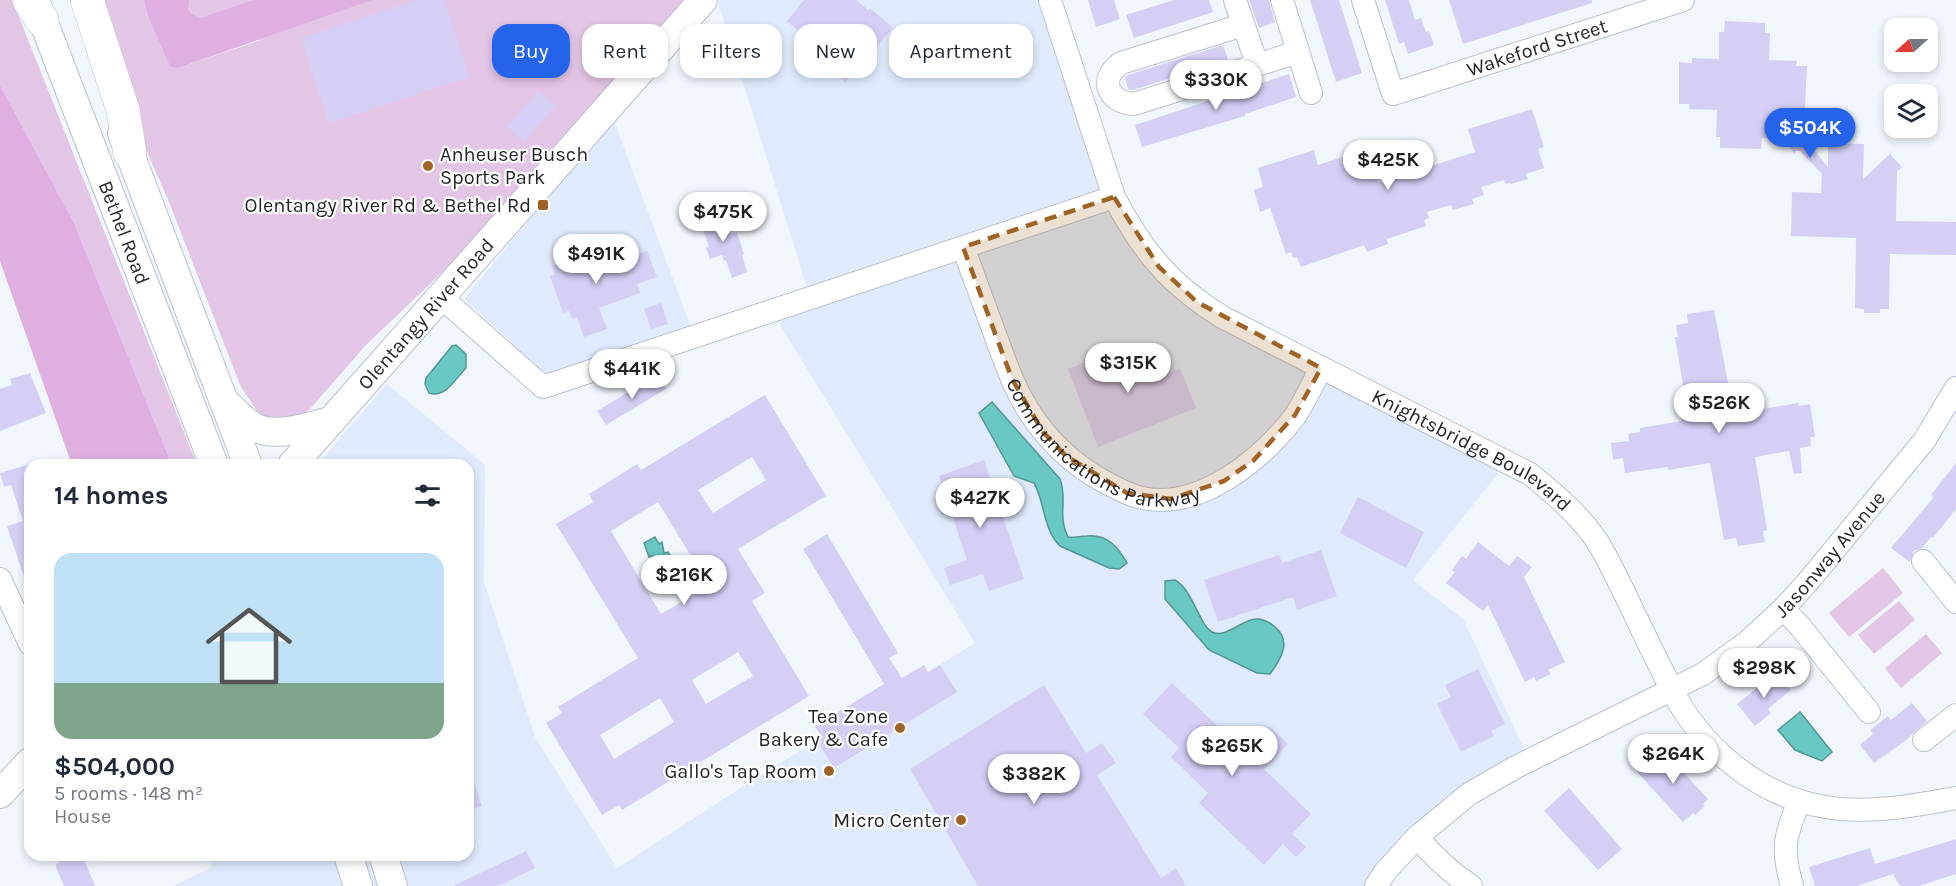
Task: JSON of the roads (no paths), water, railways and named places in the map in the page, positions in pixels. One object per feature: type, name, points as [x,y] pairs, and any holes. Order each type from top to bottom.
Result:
[{"type":"highway","points":[[87,0],[123,110],[130,153]]},
{"type":"main road","name":"Bethel Road","points":[[71,0],[246,459]]},
{"type":"main road","name":"Olentangy River Road","points":[[297,459],[703,0]]},
{"type":"main road","name":"Bethel Road","points":[[35,7],[212,459]]},
{"type":"main road","points":[[225,402],[245,421],[258,429],[290,431],[331,421]]},
{"type":"main road","points":[[0,794],[24,768]]},
{"type":"main road","points":[[350,861],[358,886]]},
{"type":"main road","points":[[385,861],[393,886]]},
{"type":"street","name":"Knightsbridge Boulevard","points":[[1050,0],[1114,197],[1126,221],[1159,267],[1197,302],[1224,318],[1530,474],[1576,514],[1593,534],[1688,717],[1705,739],[1722,755],[1757,781],[1799,801],[1822,806],[1863,809],[1926,804],[1956,798]]},
{"type":"street","points":[[1235,0],[1257,64]]},
{"type":"street","points":[[1282,0],[1311,93]]},
{"type":"street","name":"Wakeford Street","points":[[1363,0],[1392,94],[1673,2]]},
{"type":"street","points":[[1244,25],[1121,63],[1112,69],[1108,78],[1109,88],[1114,98],[1123,104],[1134,104],[1298,52]]},
{"type":"street","points":[[441,297],[543,387],[1114,197]]},
{"type":"street","name":"Communications Parkway","points":[[963,247],[1012,380],[1026,408],[1043,432],[1065,456],[1089,473],[1140,498],[1171,499],[1199,492],[1224,481],[1253,461],[1295,415],[1321,368]]},
{"type":"street","name":"Jasonway Avenue","points":[[1376,886],[1385,872],[1417,837],[1469,794],[1515,767],[1672,690],[1725,660],[1746,643],[1783,609],[1924,441],[1956,388]]},
{"type":"street","points":[[1923,561],[1956,602]]},
{"type":"street","points":[[0,579],[24,631]]},
{"type":"street","points":[[1783,609],[1798,624],[1869,712]]},
{"type":"street","points":[[1924,740],[1956,715]]},
{"type":"street","points":[[1792,886],[1784,851],[1786,835],[1799,801]]},
{"type":"street","points":[[1417,837],[1436,859],[1471,886]]},
{"type":"water","points":[[456,345],[466,354],[466,368],[445,390],[435,394],[429,393],[425,384],[426,378],[452,346]]},
{"type":"water","points":[[992,402],[1060,479],[1063,494],[1063,522],[1068,537],[1094,536],[1106,539],[1116,547],[1127,563],[1119,569],[1109,568],[1060,546],[1054,539],[1034,483],[1014,476],[979,413]]},
{"type":"water","points":[[655,537],[659,544],[662,542],[664,553],[668,552],[672,558],[669,559],[671,562],[667,565],[669,568],[673,566],[677,571],[665,578],[662,573],[665,571],[664,568],[660,570],[658,566],[655,568],[652,562],[654,560],[652,556],[649,557],[644,543]]},
{"type":"water","points":[[1175,580],[1187,591],[1203,622],[1212,632],[1223,633],[1256,619],[1274,626],[1283,637],[1284,643],[1278,662],[1270,674],[1257,673],[1209,650],[1165,599],[1165,581]]},
{"type":"water","points":[[1800,712],[1832,752],[1822,761],[1795,750],[1778,730]]},
{"type":"place","name":"Anheuser Busch Sports Park","points":[[428,166]]},
{"type":"place","name":"Olentangy River Rd & Bethel Rd","points":[[543,205]]},
{"type":"place","name":"Tea Zone Bakery & Cafe","points":[[900,728]]},
{"type":"place","name":"Gallo's Tap Room","points":[[829,771]]},
{"type":"place","name":"Micro Center","points":[[961,820]]}]
